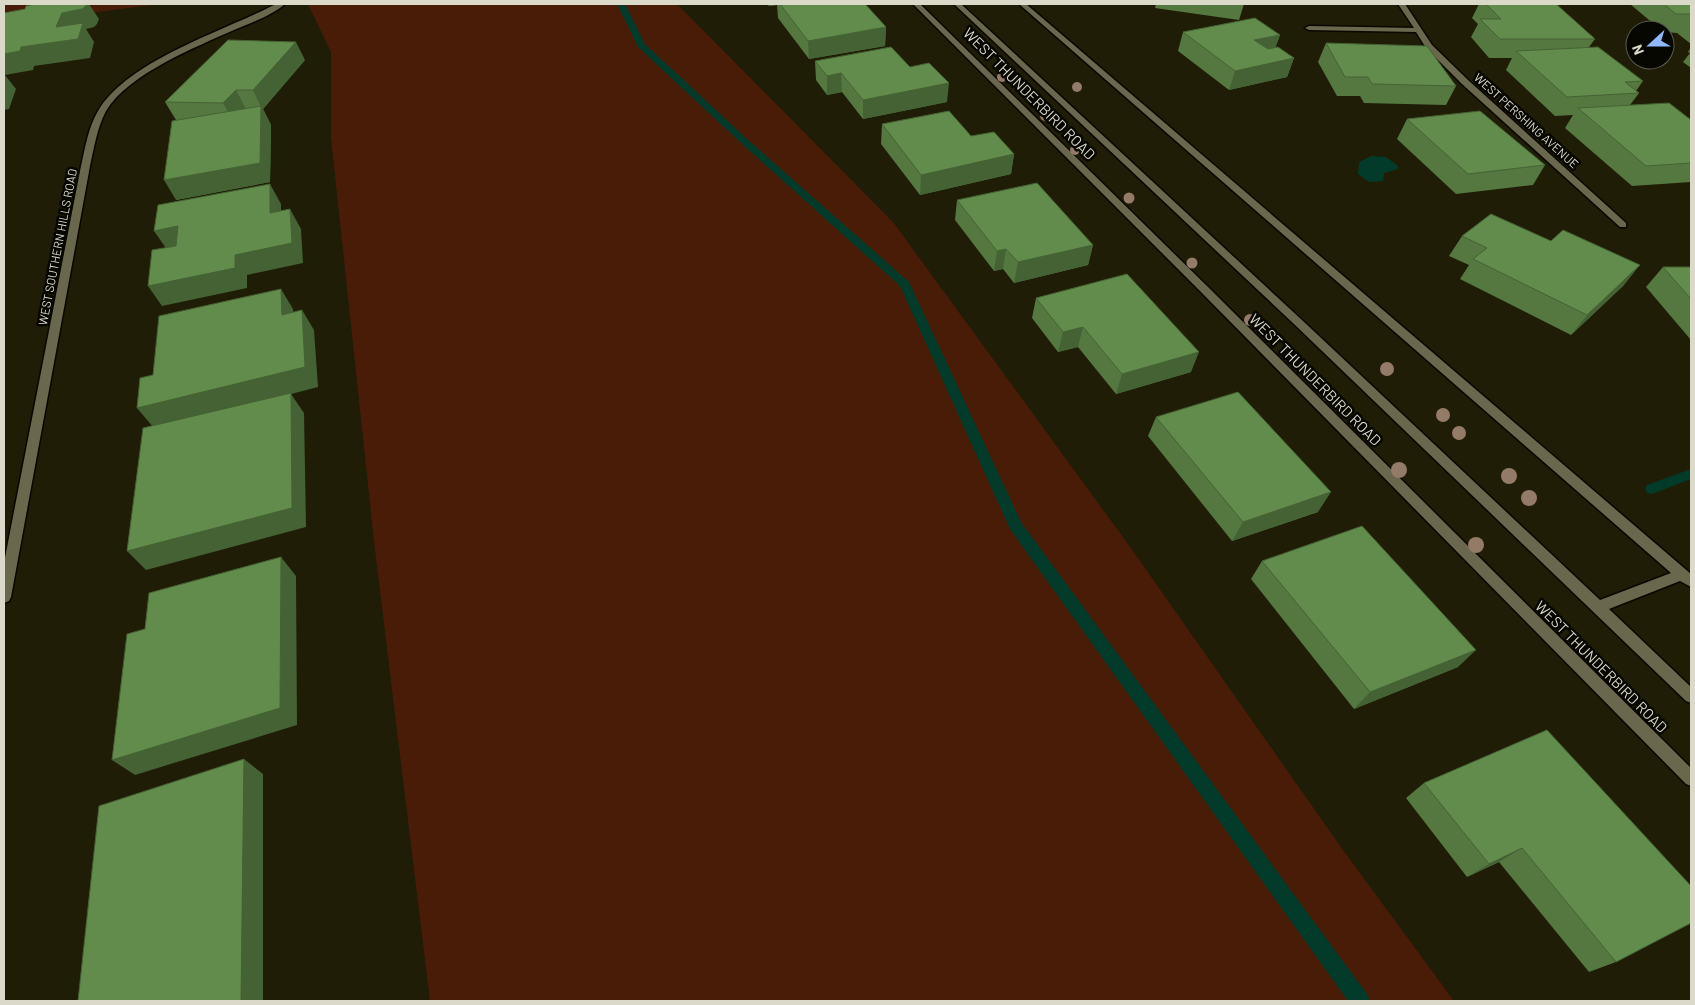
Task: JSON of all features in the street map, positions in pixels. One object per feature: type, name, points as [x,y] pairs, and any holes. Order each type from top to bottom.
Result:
[{"type":"street","name":"WEST SOUTHERN HILLS ROAD","points":[[4,597],[78,210],[96,126],[104,107],[128,83],[166,58],[254,20],[281,4]]},
{"type":"street","name":"WEST THUNDERBIRD ROAD","points":[[916,4],[1203,288],[1691,779]]},
{"type":"street","name":"WEST THUNDERBIRD ROAD","points":[[957,4],[1299,323],[1691,696]]},
{"type":"street","points":[[1022,4],[1687,578]]},
{"type":"street","name":"WEST PERSHING AVENUE","points":[[1402,4],[1429,46],[1465,82],[1622,225]]},
{"type":"street","points":[[1309,28],[1418,30]]},
{"type":"street","points":[[1598,607],[1687,578]]},
{"type":"shaded area","points":[[4,4],[160,4],[4,24]]},
{"type":"shaded area","points":[[308,4],[677,4],[893,222],[1128,544],[1343,850],[1454,1001],[430,1001],[375,550],[331,138],[331,52]]},
{"type":"shaded area","points":[[1371,156],[1386,157],[1398,166],[1398,169],[1384,173],[1383,181],[1369,182],[1358,174],[1359,163]]},
{"type":"building","points":[[35,4],[87,4],[82,9],[62,13],[56,27],[83,23],[78,39],[21,47],[20,51],[4,54],[4,13],[25,9],[26,6]]},
{"type":"building","points":[[780,4],[865,4],[886,27],[808,41]]},
{"type":"building","points":[[1486,4],[1556,4],[1595,39],[1500,39],[1480,19],[1501,19]]},
{"type":"building","points":[[1664,4],[1691,4],[1691,16],[1690,14],[1676,14]]},
{"type":"building","points":[[1255,18],[1280,35],[1254,40],[1268,49],[1278,47],[1294,58],[1235,71],[1183,32]]},
{"type":"building","points":[[228,40],[296,42],[253,90],[236,90],[223,103],[165,102]]},
{"type":"building","points":[[1326,43],[1427,46],[1456,86],[1372,84],[1368,77],[1345,77]]},
{"type":"building","points":[[891,47],[910,67],[929,63],[949,83],[863,100],[841,73],[827,76],[815,61]]},
{"type":"building","points":[[1598,47],[1625,67],[1625,70],[1628,70],[1643,81],[1625,82],[1639,93],[1567,97],[1516,51]]},
{"type":"building","points":[[1669,103],[1691,120],[1691,163],[1646,166],[1578,108]]},
{"type":"building","points":[[261,106],[260,163],[164,180],[172,121]]},
{"type":"building","points":[[949,111],[971,136],[994,132],[1014,154],[921,175],[882,124]]},
{"type":"building","points":[[1480,111],[1545,165],[1468,174],[1407,119]]},
{"type":"building","points":[[1037,183],[1093,245],[1018,262],[1006,249],[997,251],[957,200]]},
{"type":"building","points":[[270,184],[270,213],[290,209],[292,243],[235,255],[235,268],[148,286],[152,250],[176,246],[178,226],[154,231],[158,205]]},
{"type":"building","points":[[1491,214],[1551,241],[1563,230],[1640,265],[1587,315],[1473,259],[1487,248],[1462,236]]},
{"type":"building","points":[[1663,267],[1691,267],[1691,299]]},
{"type":"building","points":[[1127,274],[1199,352],[1122,374],[1083,327],[1063,332],[1036,298]]},
{"type":"building","points":[[281,289],[282,315],[302,310],[305,367],[137,408],[140,378],[153,375],[159,316]]},
{"type":"building","points":[[1238,392],[1331,492],[1243,522],[1156,417]]},
{"type":"building","points":[[291,393],[292,508],[127,551],[143,428]]},
{"type":"building","points":[[1362,526],[1476,650],[1370,692],[1262,561]]},
{"type":"building","points":[[281,557],[280,708],[112,760],[127,634],[145,629],[149,593]]},
{"type":"building","points":[[1547,730],[1691,886],[1691,923],[1616,962],[1522,848],[1489,864],[1424,783]]},
{"type":"building","points":[[244,759],[241,1001],[78,1001],[99,806]]},
{"type":"waterway","points":[[621,4],[641,45],[745,142],[905,284],[1015,525],[1360,1001]]},
{"type":"waterway","points":[[1652,489],[1691,474]]}]
